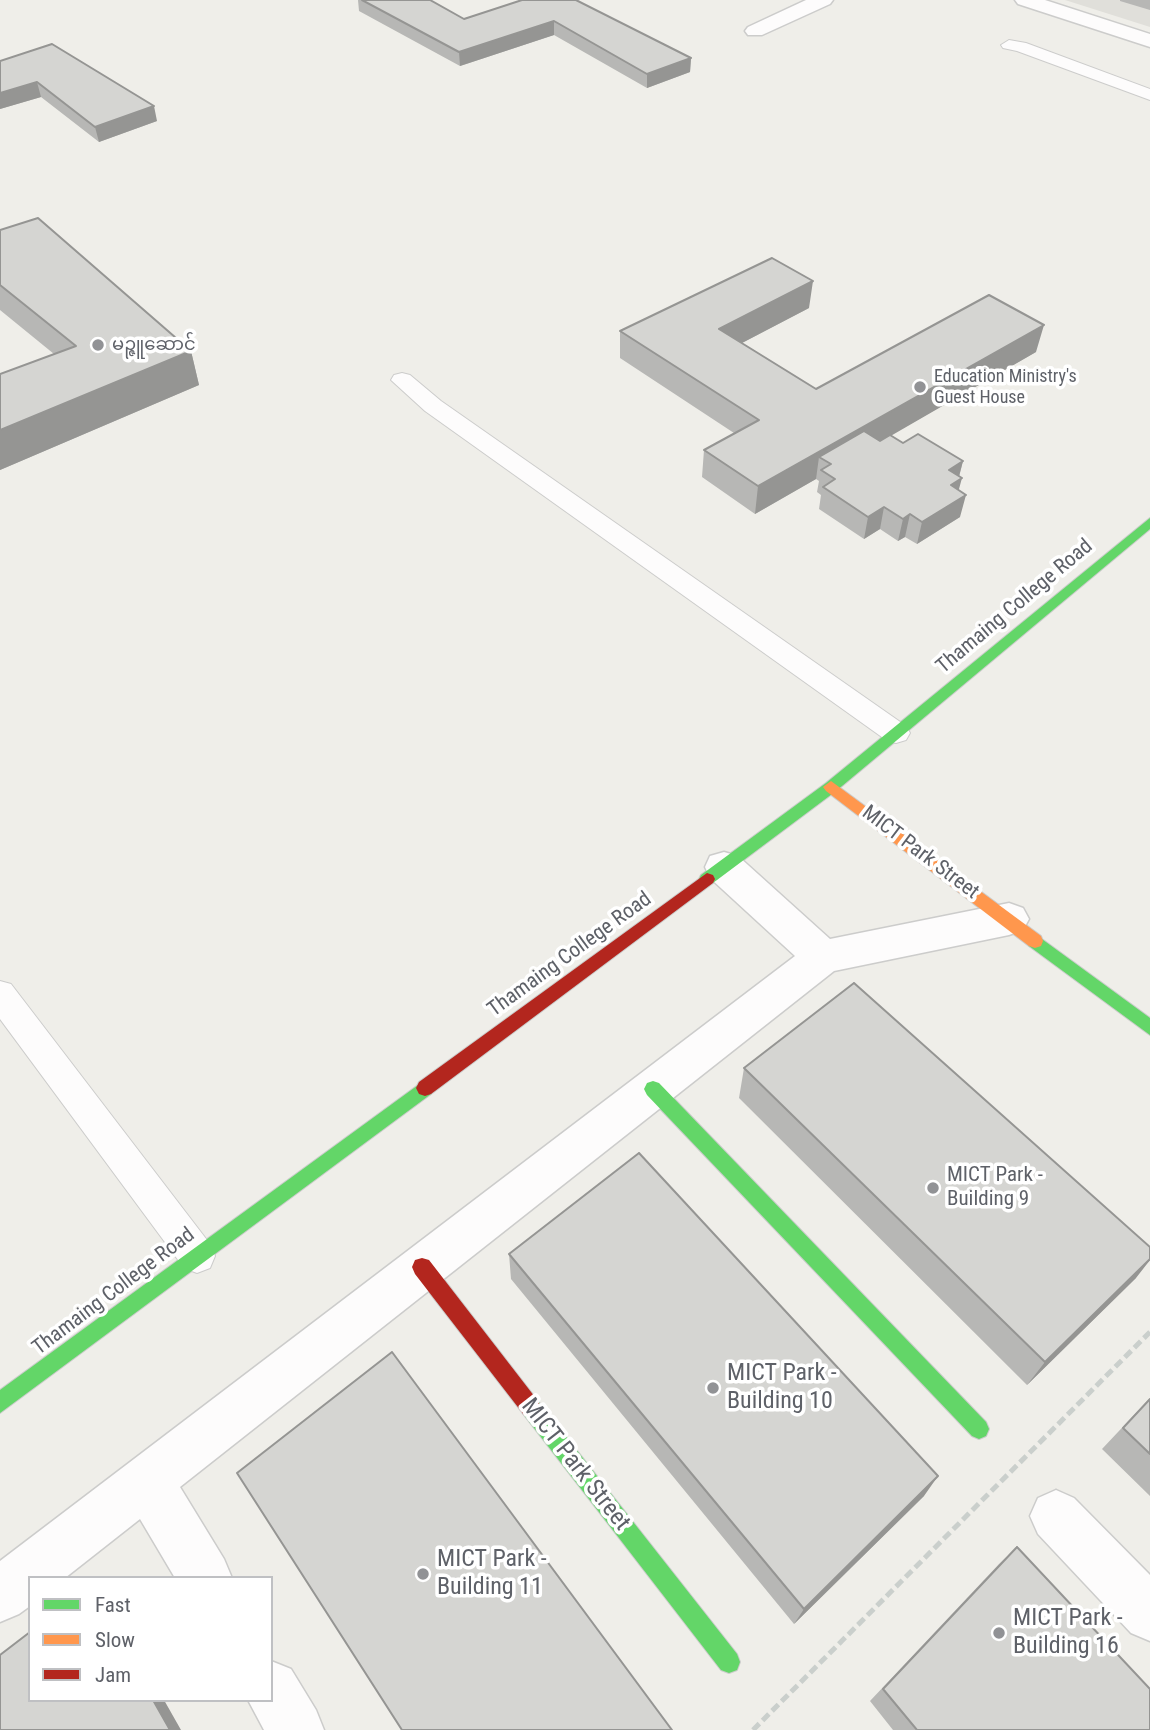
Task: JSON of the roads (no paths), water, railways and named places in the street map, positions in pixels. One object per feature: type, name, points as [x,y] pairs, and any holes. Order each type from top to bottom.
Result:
[{"type":"street","points":[[755,31],[823,0]]},
{"type":"street","points":[[1025,0],[1150,41]]},
{"type":"street","name":"Thamaing College Road","points":[[0,1403],[831,787],[1150,522]]},
{"type":"street","name":"MICT Park Street","points":[[831,787],[1150,1028]]},
{"type":"street","points":[[724,867],[823,957]]},
{"type":"street","name":"MICT Park Street","points":[[0,1595],[823,957],[1009,919]]},
{"type":"street","points":[[653,1089],[979,1429]]},
{"type":"street","name":"MICT Park Street","points":[[422,1267],[729,1662]]},
{"type":"street","points":[[147,1481],[204,1576]]},
{"type":"street","points":[[1056,1516],[1150,1614]]},
{"type":"street","points":[[273,1692],[296,1730]]},
{"type":"lane","points":[[1009,45],[1020,46],[1150,95]]},
{"type":"lane","points":[[402,380],[433,405],[896,733]]},
{"type":"lane","points":[[3,1003],[197,1256]]},
{"type":"place","name":"မဉ္ဇူဆောင်","points":[[98,345]]},
{"type":"place","name":"Education Ministry's Guest House","points":[[920,387]]},
{"type":"place","name":"MICT Park - Building 9","points":[[933,1188]]},
{"type":"place","name":"MICT Park - Building 10","points":[[713,1388]]},
{"type":"place","name":"MICT Park - Building 11","points":[[423,1574]]},
{"type":"place","name":"MICT Park - Building 16","points":[[999,1633]]}]
